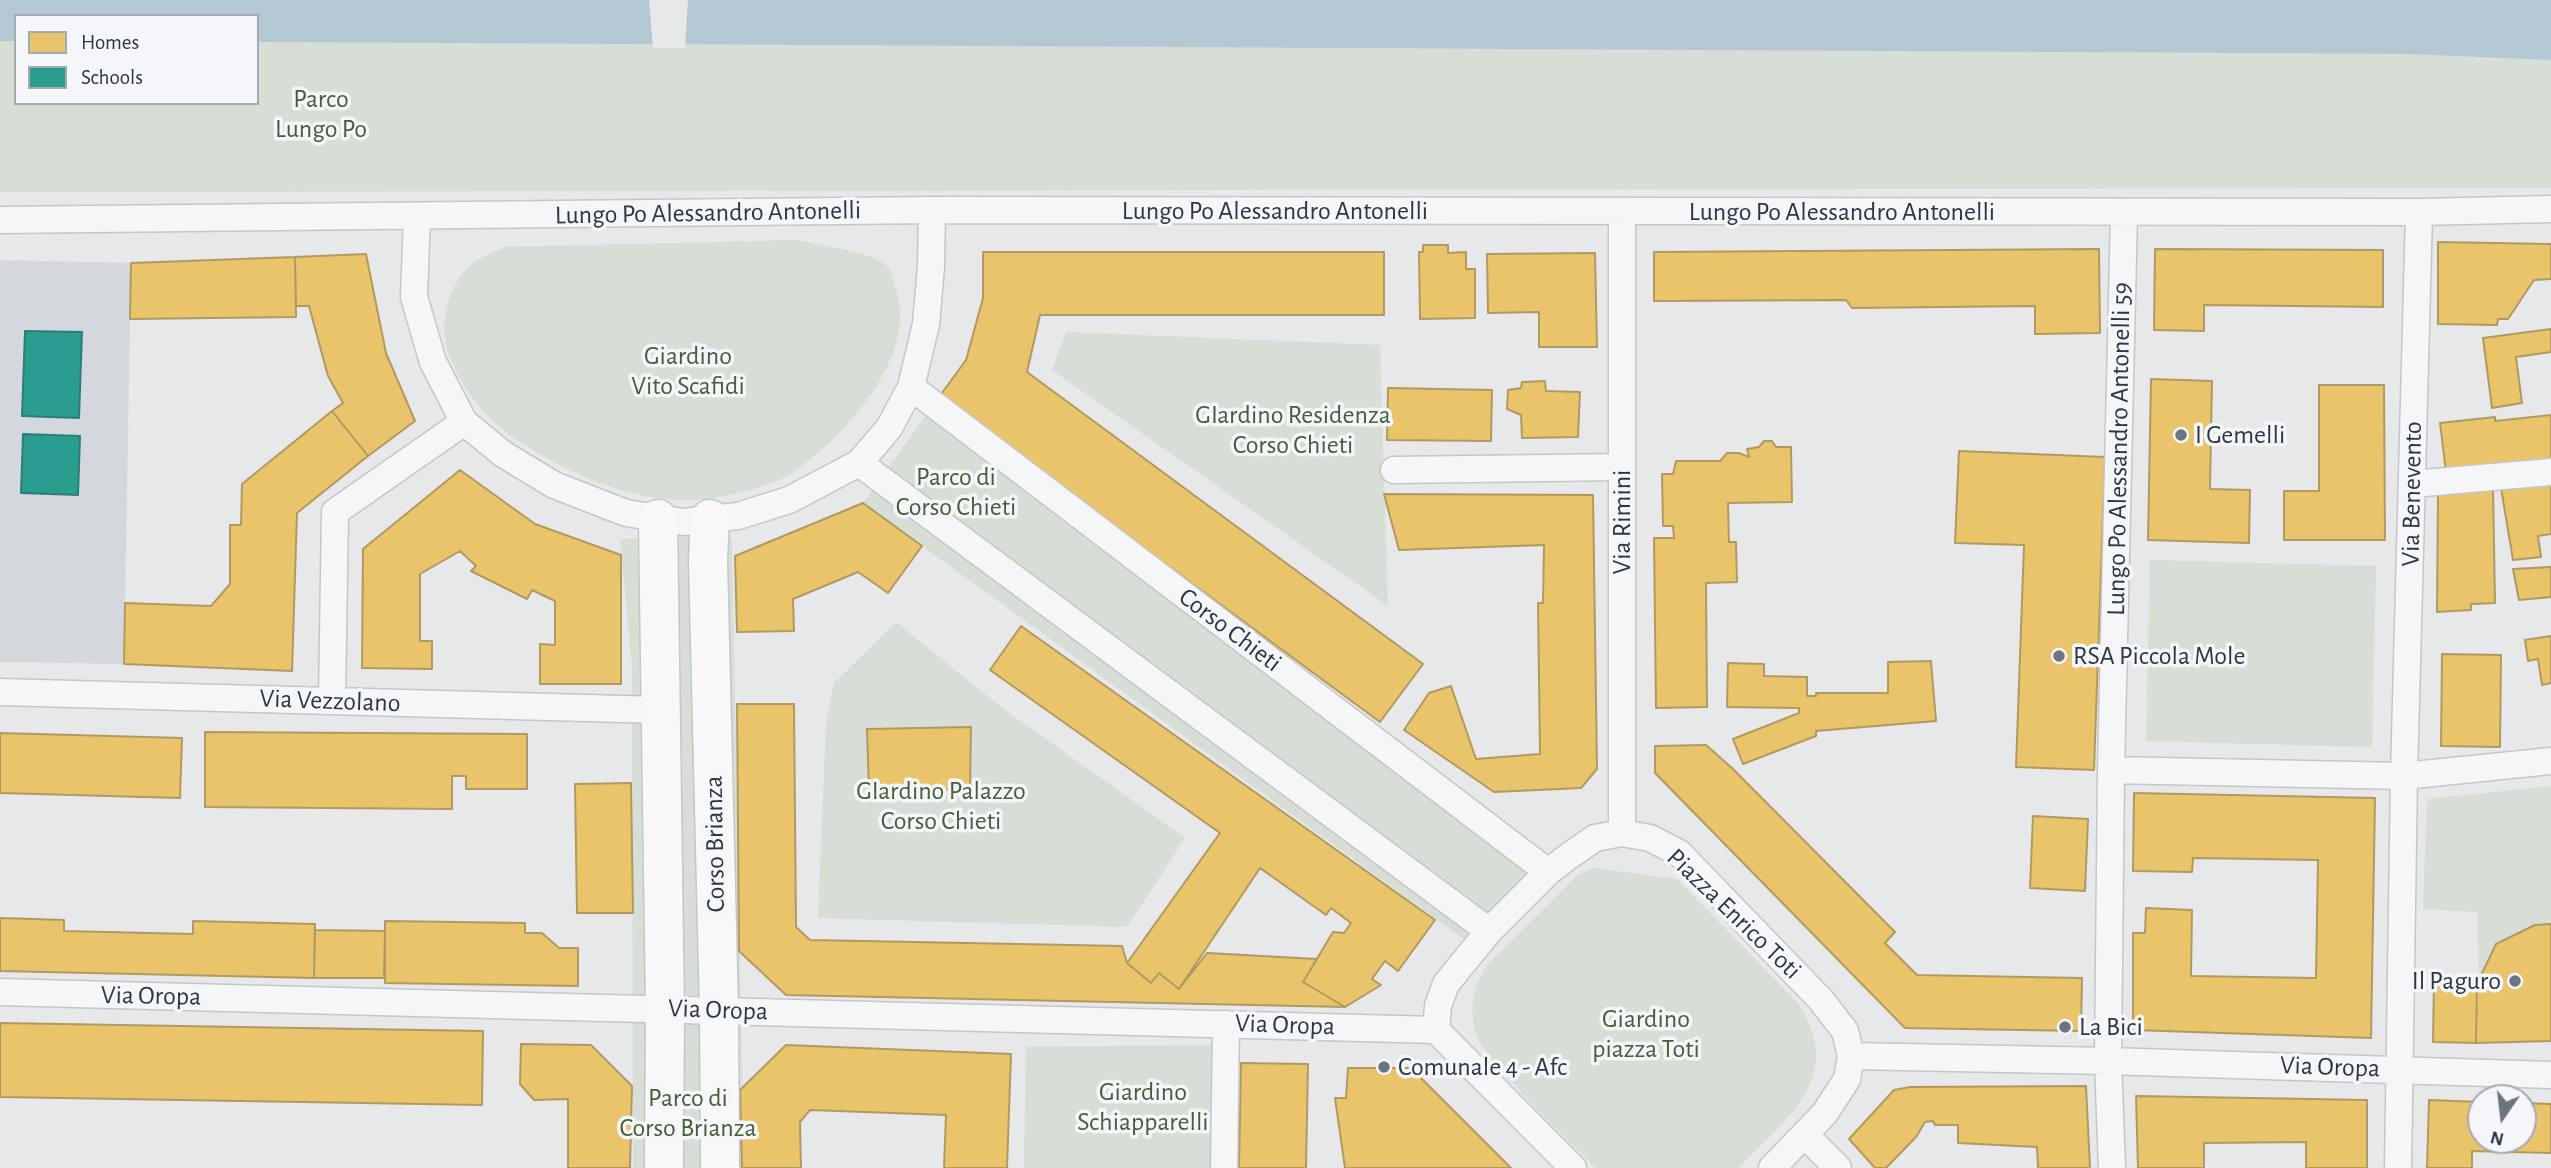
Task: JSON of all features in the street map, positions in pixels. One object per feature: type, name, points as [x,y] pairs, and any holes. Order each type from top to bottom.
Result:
[{"type":"street","name":"Lungo Po Alessandro Antonelli","points":[[0,220],[932,210],[2419,212],[2551,209]]},
{"type":"street","points":[[416,216],[414,297],[433,362],[464,422],[503,454],[554,485],[626,513],[684,522],[738,516],[789,500],[859,463],[889,428],[911,387],[926,324],[932,267],[932,210]]},
{"type":"street","name":"Via Rimini","points":[[1622,212],[1622,833]]},
{"type":"street","name":"Lungo Po Alessandro Antonelli 59","points":[[2111,770],[2124,212]]},
{"type":"street","name":"Via Benevento","points":[[2398,1168],[2404,776],[2419,212]]},
{"type":"street","name":"Corso Chieti","points":[[911,387],[1548,872]]},
{"type":"street","points":[[332,701],[335,512],[464,422]]},
{"type":"street","points":[[859,463],[1489,930]]},
{"type":"street","points":[[1394,470],[1622,467]]},
{"type":"street","points":[[2412,484],[2551,472]]},
{"type":"street","name":"Corso Brianza","points":[[658,519],[665,1009],[664,1168]]},
{"type":"street","name":"Corso Brianza","points":[[709,519],[720,1168]]},
{"type":"street","name":"Via Vezzolano","points":[[0,692],[660,710]]},
{"type":"street","points":[[2112,1168],[2108,1061],[2111,770],[2404,776],[2551,761]]},
{"type":"street","name":"Piazza Enrico Toti","points":[[1436,1030],[1438,1006],[1446,984],[1489,930],[1548,872],[1595,838],[1622,833],[1650,838],[1679,853],[1821,1000],[1845,1031],[1851,1056]]},
{"type":"street","name":"Via Oropa","points":[[0,992],[1436,1030]]},
{"type":"street","points":[[1224,1168],[1226,1024]]},
{"type":"street","points":[[1436,1030],[1573,1168]]},
{"type":"street","points":[[1772,1168],[1825,1113],[1847,1079],[1851,1056]]},
{"type":"street","name":"Via Oropa","points":[[1851,1056],[2551,1075]]},
{"type":"street","points":[[1805,1135],[1838,1168]]},
{"type":"shaded area","points":[[0,260],[131,263],[124,664],[0,662]]},
{"type":"green space","name":"Parco Lungo Po","points":[[0,41],[14,41],[14,105],[259,105],[259,42],[2405,54],[2551,60],[2551,188],[0,192]]},
{"type":"green space","name":"Giardino Vito Scafidi","points":[[797,240],[859,253],[888,267],[900,313],[897,340],[886,368],[852,419],[808,461],[787,476],[756,488],[716,498],[677,500],[640,495],[604,485],[570,470],[521,442],[493,420],[470,394],[447,348],[445,322],[450,296],[456,284],[476,261],[505,247]]},
{"type":"green space","name":"GIardino Residenza Corso Chieti","points":[[1066,332],[1380,345],[1388,606],[1052,370]]},
{"type":"green space","name":"Parco di Corso Chieti","points":[[939,397],[1548,872],[1473,946],[863,503]]},
{"type":"green space","name":"Parco di Corso Brianza","points":[[732,538],[744,1168],[633,1168],[632,665],[620,539]]},
{"type":"green space","points":[[2150,560],[2376,566],[2372,747],[2146,741]]},
{"type":"green space","name":"GIardino Palazzo Corso Chieti","points":[[896,622],[1001,707],[1185,838],[1127,927],[818,918],[826,723],[834,683]]},
{"type":"green space","points":[[2551,786],[2551,924],[2535,925],[2496,944],[2479,977],[2477,912],[2423,909],[2427,799]]},
{"type":"green space","name":"Giardino piazza Toti","points":[[1593,868],[1677,879],[1798,1003],[1811,1029],[1816,1053],[1813,1074],[1805,1094],[1776,1131],[1739,1168],[1596,1168],[1509,1079],[1475,1031],[1473,1005],[1476,988],[1487,965],[1578,875]]},
{"type":"green space","name":"Giardino Schiapparelli","points":[[1213,1045],[1211,1168],[1024,1168],[1026,1047]]},
{"type":"water","points":[[0,0],[2551,0],[2551,60],[2405,54],[259,42],[259,14],[14,14],[14,41],[0,41]]},
{"type":"pier","points":[[649,0],[688,0],[685,48],[653,48]]},
{"type":"building: Homes","points":[[2438,242],[2551,244],[2551,279],[2534,280],[2508,319],[2498,319],[2497,325],[2438,324]]},
{"type":"building: Homes","points":[[1423,245],[1448,245],[1448,253],[1466,252],[1466,269],[1475,269],[1475,318],[1420,319],[1419,252],[1423,252]]},
{"type":"building: Homes","points":[[2099,249],[2100,333],[2035,334],[2035,306],[1852,308],[1846,300],[1654,301],[1654,252]]},
{"type":"building: Homes","points":[[2155,249],[2383,250],[2383,307],[2204,305],[2204,331],[2154,330]]},
{"type":"building: Homes","points":[[983,252],[1384,252],[1384,315],[1040,315],[1027,372],[1423,664],[1380,722],[939,397],[966,360],[983,298]]},
{"type":"building: Homes","points":[[1595,253],[1597,347],[1539,347],[1539,312],[1488,313],[1487,254]]},
{"type":"building: Homes","points":[[366,254],[386,353],[415,421],[368,456],[332,411],[343,403],[328,376],[309,306],[296,306],[295,257]]},
{"type":"building: Homes","points":[[295,257],[296,317],[130,319],[131,263]]},
{"type":"building: Homes","points":[[2551,329],[2551,352],[2516,357],[2522,403],[2492,408],[2483,338]]},
{"type":"building: Homes","name":"I Gemelli","points":[[2151,379],[2212,381],[2210,489],[2250,490],[2249,543],[2148,540]]},
{"type":"building: Homes","points":[[1545,381],[1546,391],[1580,392],[1578,437],[1522,438],[1521,415],[1507,409],[1508,390],[1521,388],[1522,382]]},
{"type":"building: Homes","name":"I Gemelli","points":[[2319,385],[2384,385],[2385,540],[2284,540],[2284,491],[2319,491]]},
{"type":"building: Homes","points":[[1388,388],[1492,390],[1491,441],[1387,440]]},
{"type":"building: Homes","points":[[332,411],[368,456],[297,513],[292,671],[124,664],[125,603],[211,606],[230,584],[230,525],[241,525],[242,484]]},
{"type":"building: Homes","points":[[2551,415],[2551,460],[2446,472],[2440,423]]},
{"type":"building: Homes","points":[[1764,441],[1772,441],[1776,447],[1791,447],[1792,502],[1728,503],[1729,542],[1736,542],[1737,582],[1706,583],[1707,707],[1656,708],[1654,538],[1674,538],[1673,526],[1663,526],[1662,474],[1673,474],[1676,461],[1720,461],[1727,453],[1739,453],[1749,457],[1747,449],[1759,447]]},
{"type":"building: Homes","name":"RSA Piccola Mole","points":[[1959,451],[2105,457],[2094,770],[2016,767],[2024,545],[1955,543]]},
{"type":"building: Homes","points":[[460,470],[535,524],[621,555],[621,684],[540,684],[540,644],[555,645],[555,601],[532,590],[527,599],[471,571],[476,566],[460,551],[420,574],[420,641],[432,641],[432,669],[362,668],[363,549]]},
{"type":"building: Homes","points":[[2551,484],[2551,534],[2538,536],[2541,557],[2513,560],[2501,488]]},
{"type":"building: Homes","points":[[2493,487],[2495,603],[2471,604],[2471,610],[2437,612],[2438,492]]},
{"type":"building: Homes","points":[[1384,494],[1593,495],[1597,769],[1581,788],[1494,792],[1404,730],[1429,693],[1451,686],[1476,759],[1540,754],[1538,603],[1543,603],[1544,545],[1399,550]]},
{"type":"building: Homes","points":[[863,503],[922,546],[888,593],[858,572],[793,599],[794,631],[737,632],[735,556]]},
{"type":"building: Homes","points":[[2551,567],[2551,597],[2519,600],[2513,569]]},
{"type":"building: Homes","points":[[1021,626],[1435,920],[1398,971],[1385,961],[1372,979],[1381,985],[1345,1007],[1303,982],[1333,932],[1344,933],[1351,923],[1331,908],[1326,915],[1260,868],[1179,989],[1159,973],[1151,983],[1127,963],[1220,833],[990,670]]},
{"type":"building: Homes","points":[[2551,636],[2551,683],[2542,685],[2538,659],[2528,661],[2525,640]]},
{"type":"building: Homes","points":[[2442,654],[2501,655],[2500,747],[2441,746]]},
{"type":"building: Homes","points":[[1931,661],[1936,721],[1816,731],[1816,736],[1743,764],[1733,739],[1799,713],[1799,708],[1727,707],[1728,663],[1764,664],[1764,676],[1807,677],[1807,696],[1816,696],[1816,693],[1888,693],[1888,662]]},
{"type":"building: Homes","points":[[737,704],[794,704],[796,927],[810,940],[1122,946],[1127,963],[1151,983],[1159,973],[1179,989],[1207,953],[1317,959],[1303,982],[1345,1007],[786,995],[739,951]]},
{"type":"building: Homes","points":[[971,727],[970,789],[869,791],[867,729]]},
{"type":"building: Homes","points":[[205,732],[527,734],[527,789],[466,789],[466,776],[452,776],[452,809],[205,807]]},
{"type":"building: Homes","points":[[0,733],[182,738],[180,798],[0,793]]},
{"type":"building: Homes","points":[[1706,745],[1895,932],[1885,943],[1917,975],[2082,978],[2081,1031],[1905,1028],[1655,773],[1655,746]]},
{"type":"building: Homes","points":[[631,783],[633,913],[577,913],[575,784]]},
{"type":"building: Homes","points":[[2134,793],[2375,798],[2371,1038],[2133,1030],[2133,933],[2145,933],[2146,908],[2192,910],[2191,976],[2316,978],[2318,860],[2193,858],[2192,872],[2133,871]]},
{"type":"building: Homes","points":[[2033,816],[2088,819],[2085,891],[2030,888]]},
{"type":"building: Homes","points":[[0,918],[64,920],[64,931],[193,934],[193,921],[315,924],[314,978],[0,971]]},
{"type":"building: Homes","points":[[385,921],[525,923],[525,933],[542,933],[559,948],[578,948],[578,986],[385,983]]},
{"type":"building: Homes","name":"Il Paguro","points":[[2551,924],[2551,1041],[2476,1043],[2477,984],[2496,944],[2535,925]]},
{"type":"building: Homes","points":[[315,930],[385,931],[384,978],[314,978]]},
{"type":"building: Homes","points":[[2434,978],[2463,979],[2463,984],[2477,984],[2476,1043],[2433,1042]]},
{"type":"building: Homes","points":[[0,1023],[483,1031],[482,1105],[0,1097]]},
{"type":"building: Homes","points":[[521,1044],[591,1045],[632,1086],[630,1168],[568,1168],[568,1099],[534,1100],[520,1084]]},
{"type":"building: Homes","points":[[786,1045],[1011,1054],[1007,1168],[944,1168],[946,1115],[810,1110],[800,1122],[801,1168],[742,1168],[740,1090]]},
{"type":"building: Homes","points":[[1241,1063],[1308,1064],[1306,1168],[1239,1168]]},
{"type":"building: Homes","points":[[1348,1068],[1411,1068],[1511,1168],[1345,1168],[1335,1098],[1346,1098]]},
{"type":"building: Homes","points":[[2086,1086],[2090,1168],[2038,1168],[2037,1147],[1958,1143],[1958,1125],[1935,1125],[1933,1121],[1925,1122],[1916,1137],[1886,1168],[1875,1168],[1849,1139],[1894,1090],[1910,1087]]},
{"type":"building: Homes","points":[[2136,1096],[2367,1100],[2367,1168],[2306,1168],[2306,1142],[2204,1143],[2204,1168],[2138,1168]]},
{"type":"building: Homes","points":[[2429,1100],[2467,1101],[2467,1154],[2472,1154],[2472,1168],[2427,1168]]},
{"type":"building: Homes","points":[[2537,1104],[2551,1104],[2551,1153],[2537,1153]]},
{"type":"building: Schools","points":[[25,331],[82,332],[79,418],[22,416]]},
{"type":"building: Schools","points":[[23,434],[80,436],[78,495],[21,493]]},
{"type":"place","name":"I Gemelli","points":[[2181,435]]},
{"type":"place","name":"RSA Piccola Mole","points":[[2059,656]]},
{"type":"place","name":"Il Paguro","points":[[2515,981]]},
{"type":"place","name":"La Bici","points":[[2065,1027]]},
{"type":"place","name":"Comunale 4 - Afc","points":[[1384,1067]]}]
